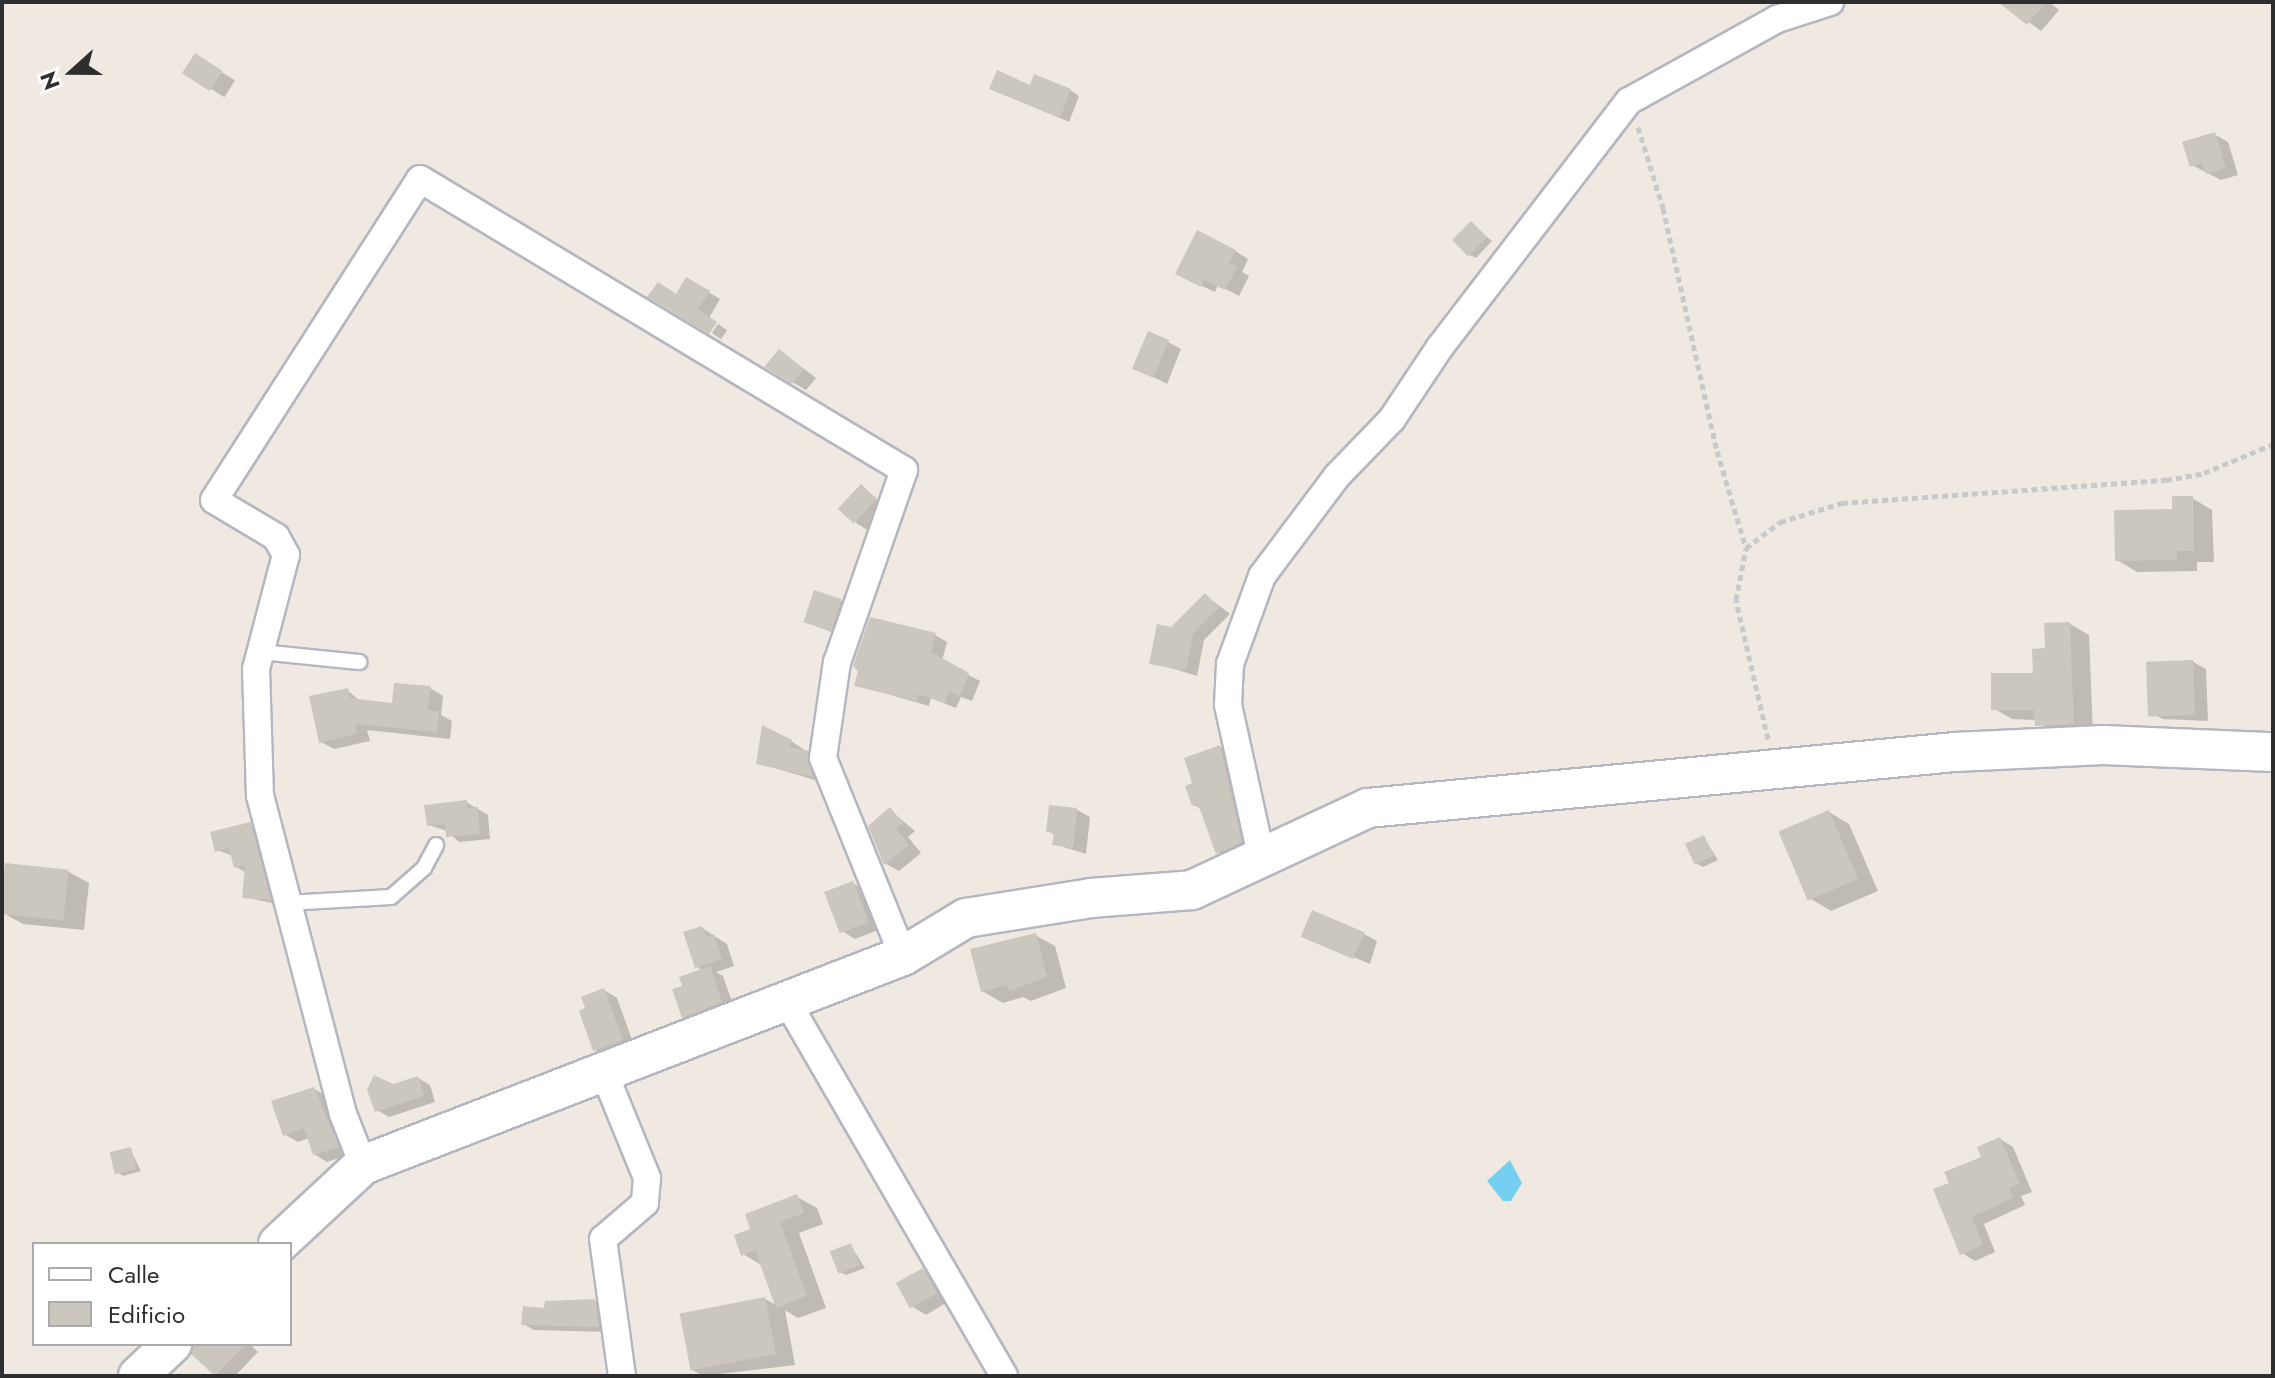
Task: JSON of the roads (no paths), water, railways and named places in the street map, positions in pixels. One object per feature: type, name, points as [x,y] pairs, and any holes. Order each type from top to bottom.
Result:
[{"type":"street","points":[[1261,855],[1228,705],[1230,664],[1262,576],[1337,476],[1392,419],[1440,347],[1629,101],[1777,19],[1830,2]]},
{"type":"street","points":[[363,1165],[343,1114],[260,796],[256,669],[286,555],[276,537],[214,500],[420,179],[904,470],[837,662],[823,758],[903,956]]},
{"type":"street","points":[[280,1242],[363,1165],[785,998],[903,956],[966,918],[1091,898],[1192,890],[1261,855],[1368,808],[1955,752],[2103,745],[2273,752]]},
{"type":"street","points":[[785,998],[1004,1376]]},
{"type":"street","points":[[603,1070],[647,1178],[645,1203],[603,1239],[622,1376]]},
{"type":"street","points":[[138,1376],[170,1346]]},
{"type":"lane","points":[[260,652],[359,662]]},
{"type":"lane","points":[[287,903],[391,897],[424,868],[436,845]]},
{"type":"water","points":[[1510,1160],[1522,1183],[1511,1201],[1503,1201],[1487,1181]]}]
